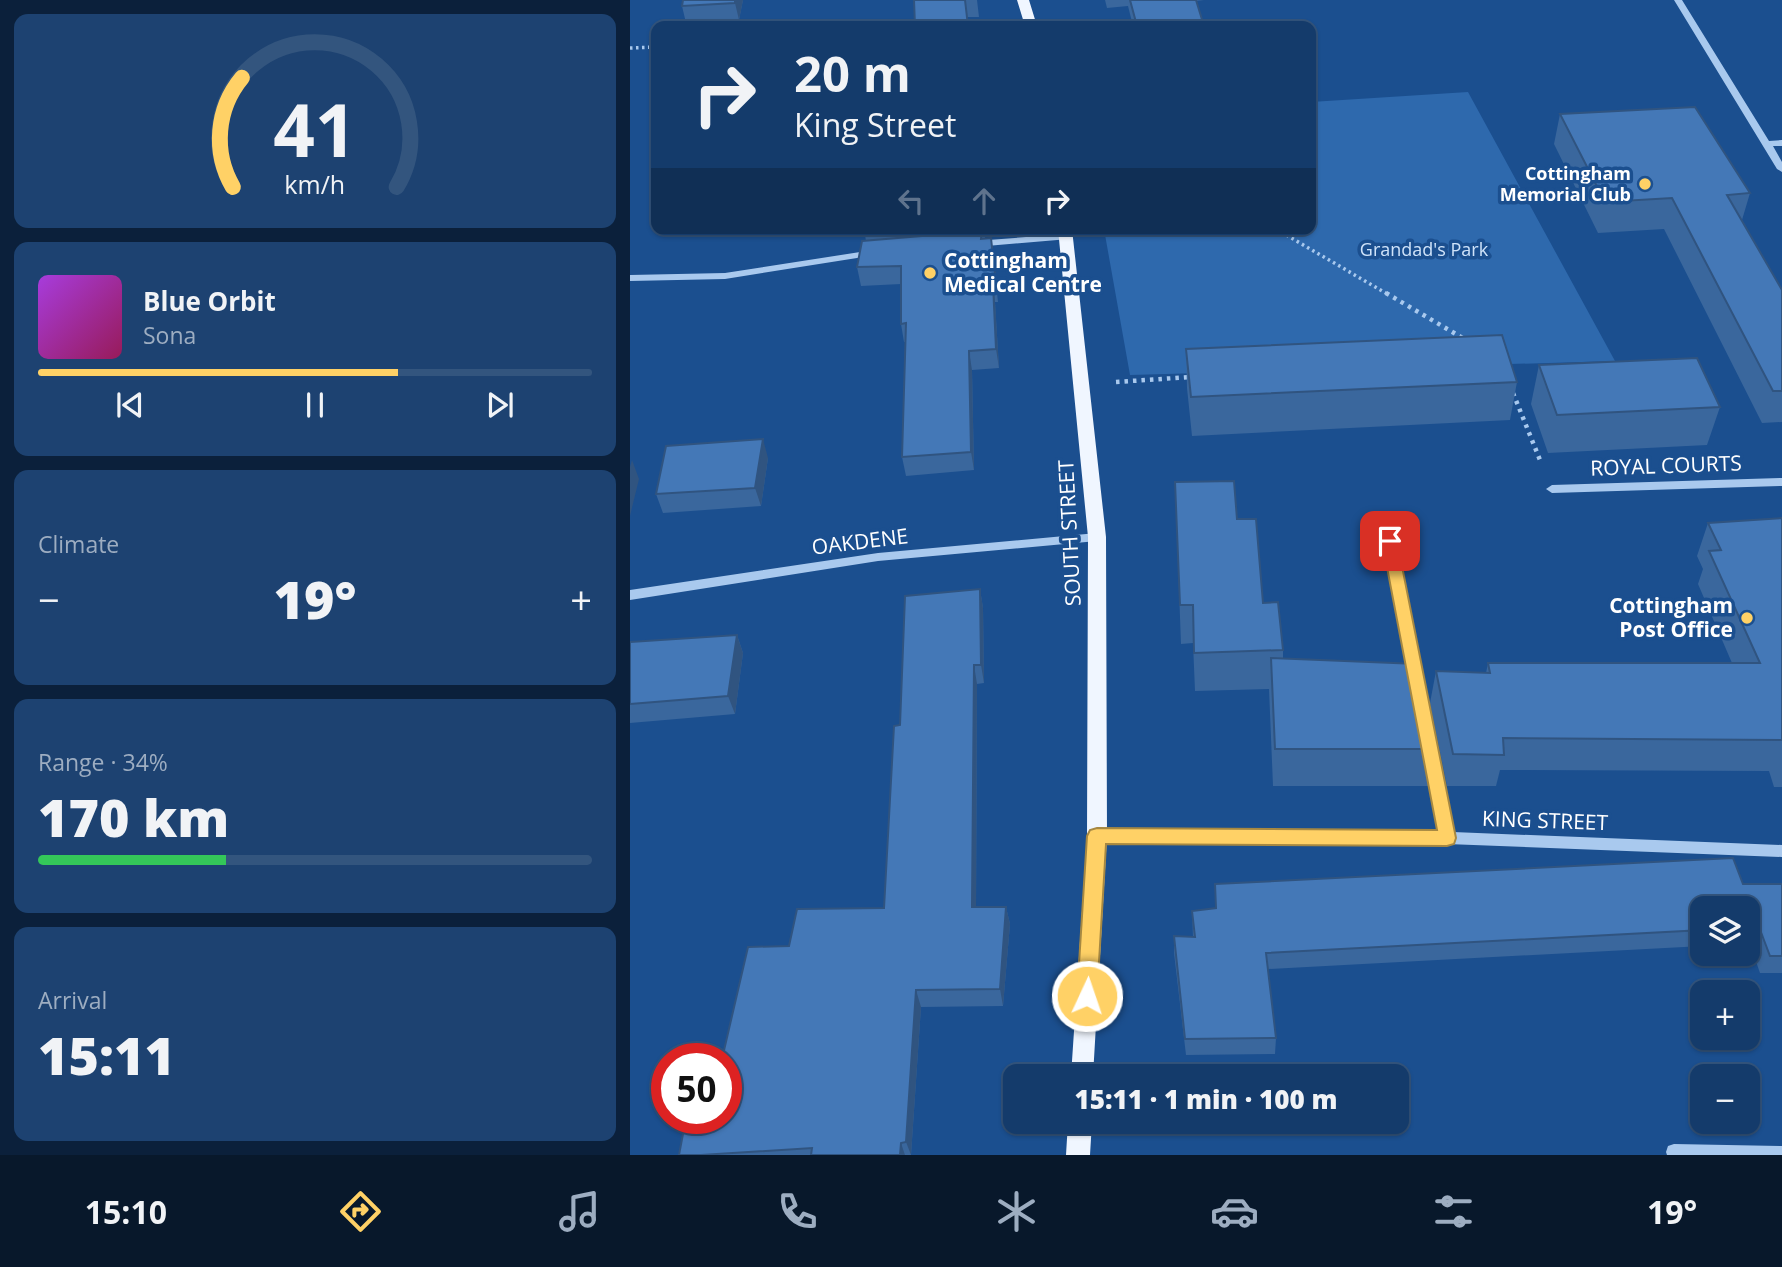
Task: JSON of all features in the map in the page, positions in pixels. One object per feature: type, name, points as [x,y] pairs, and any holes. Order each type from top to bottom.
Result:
[{"type":"main road","points":[[1024,0],[1030,21]]},
{"type":"main road","name":"SOUTH STREET","points":[[1065,235],[1097,537],[1097,836],[1083,1064]]},
{"type":"main road","points":[[1077,1155],[1079,1134]]},
{"type":"street","points":[[1678,0],[1782,169]]},
{"type":"street","points":[[1768,144],[1782,143]]},
{"type":"street","points":[[957,246],[1048,235]]},
{"type":"street","points":[[630,278],[725,276],[890,251]]},
{"type":"street","name":"ROYAL COURTS","points":[[1552,489],[1782,482]]},
{"type":"street","name":"OAKDENE","points":[[630,595],[878,557],[1097,537]]},
{"type":"street","points":[[1390,541],[1418,690]]},
{"type":"street","points":[[1426,730],[1447,838]]},
{"type":"street","name":"KING STREET","points":[[1097,836],[1447,838],[1782,851]]},
{"type":"street","points":[[1674,1152],[1782,1154]]},
{"type":"path","points":[[630,48],[651,47]]},
{"type":"path","points":[[1286,235],[1475,346]]},
{"type":"path","points":[[1081,384],[1198,377]]},
{"type":"path","points":[[1510,385],[1552,489]]},
{"type":"green space","name":"Grandad's Park","points":[[1468,92],[1615,361],[1130,375],[1105,235],[1316,235],[1316,102]]},
{"type":"building","points":[[683,0],[735,0],[735,3],[682,6]]},
{"type":"building","points":[[914,0],[965,0],[967,21],[915,21]]},
{"type":"building","points":[[1130,0],[1196,0],[1202,21],[1136,21]]},
{"type":"building","points":[[1695,107],[1750,193],[1727,195],[1782,290],[1782,391],[1773,391],[1672,198],[1605,202],[1560,114]]},
{"type":"building","points":[[934,235],[982,235],[981,239],[991,238],[996,284],[993,284],[996,349],[969,351],[971,452],[902,457],[906,323],[901,324],[901,266],[857,267],[862,241]]},
{"type":"building","points":[[1502,335],[1517,382],[1191,397],[1186,349]]},
{"type":"building","points":[[1697,358],[1720,407],[1557,415],[1539,365]]},
{"type":"building","points":[[763,439],[755,488],[656,494],[666,446]]},
{"type":"building","points":[[1234,481],[1237,519],[1256,519],[1263,603],[1278,602],[1283,650],[1194,653],[1193,605],[1180,605],[1175,482]]},
{"type":"building","points":[[1782,518],[1782,740],[1503,738],[1504,755],[1453,754],[1436,671],[1490,673],[1488,663],[1760,663],[1709,551],[1721,550],[1708,523]]},
{"type":"building","points":[[980,589],[981,665],[974,665],[972,907],[1006,907],[1000,989],[916,990],[906,1142],[901,1143],[900,1155],[811,1155],[812,1148],[679,1155],[683,1134],[742,1134],[742,1043],[726,1043],[748,947],[789,946],[797,909],[884,908],[894,726],[900,725],[905,596]]},
{"type":"building","points":[[737,635],[728,696],[630,704],[630,642]]},
{"type":"building","points":[[1271,658],[1418,664],[1435,749],[1275,749]]},
{"type":"building","points":[[1733,858],[1743,884],[1782,884],[1782,956],[1770,956],[1760,930],[1760,896],[1690,896],[1690,931],[1266,953],[1276,1038],[1185,1039],[1174,936],[1195,937],[1192,911],[1216,908],[1215,884]]},
{"type":"place","name":"Cottingham Memorial Club","points":[[1645,184]]},
{"type":"place","name":"Cottingham Medical Centre","points":[[930,273]]},
{"type":"place","name":"Cottingham Post Office","points":[[1747,618]]},
{"type":"route","points":[[1087,996],[1097,836],[1447,838],[1390,541]]}]
